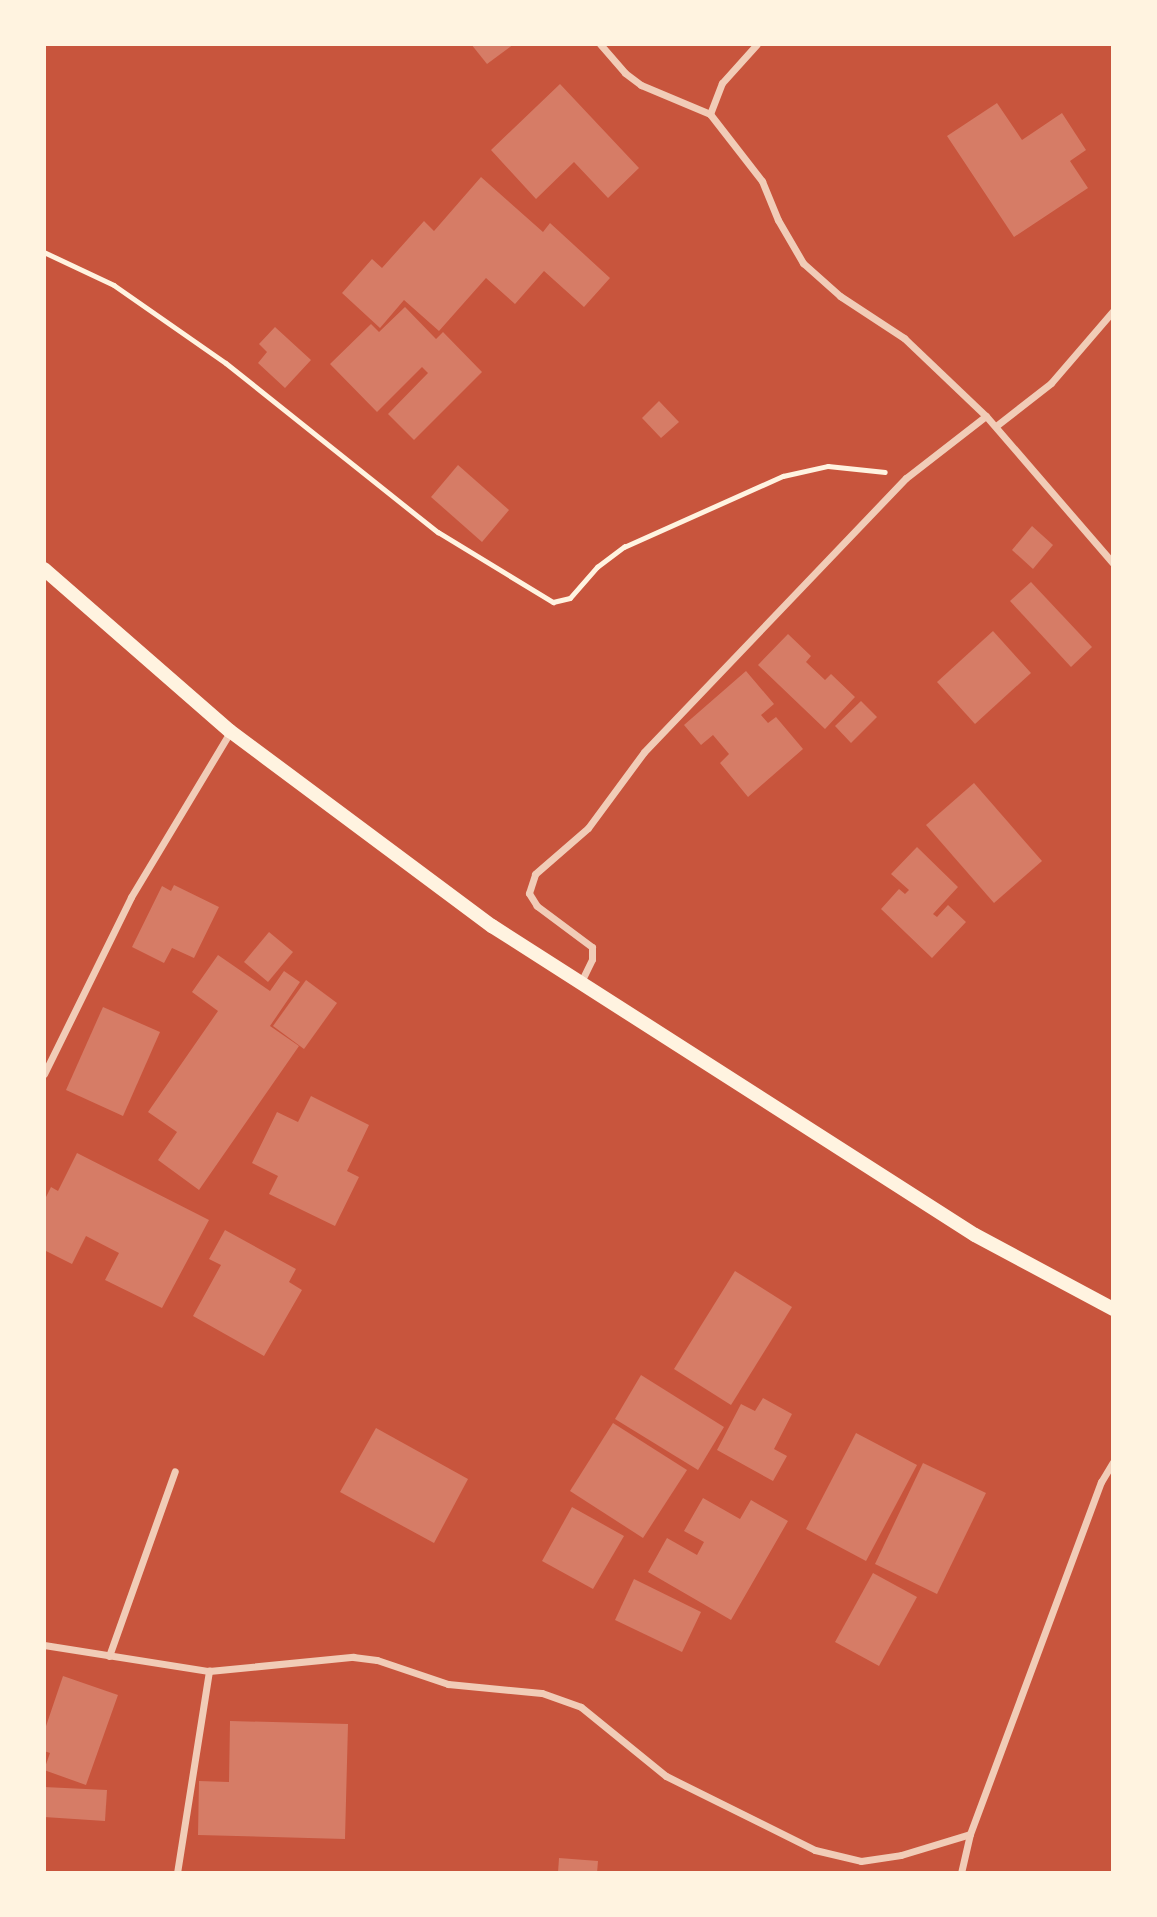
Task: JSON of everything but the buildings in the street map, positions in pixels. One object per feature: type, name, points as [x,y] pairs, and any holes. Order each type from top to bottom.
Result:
[{"type":"main road","points":[[44,569],[230,731],[492,926],[975,1235],[1113,1309]]},
{"type":"street","points":[[600,44],[625,73],[641,85],[710,114],[762,181],[778,220],[803,263],[840,296],[904,338],[986,416],[1113,563]]},
{"type":"street","points":[[710,114],[722,83],[757,44]]},
{"type":"street","points":[[996,426],[1051,383],[1113,311]]},
{"type":"street","points":[[580,982],[592,960],[592,947],[537,906],[529,893],[535,874],[588,828],[644,752],[906,478],[986,416]]},
{"type":"street","points":[[44,1074],[131,897],[230,731]]},
{"type":"street","points":[[961,1873],[970,1834],[1101,1482],[1113,1462]]},
{"type":"street","points":[[109,1656],[152,1524],[175,1471]]},
{"type":"street","points":[[44,1644],[209,1671],[353,1657],[377,1660],[448,1684],[542,1693],[581,1707],[666,1776],[732,1812],[815,1850],[861,1861],[901,1854],[970,1834]]},
{"type":"street","points":[[177,1873],[209,1671]]},
{"type":"path","points":[[44,252],[114,285],[226,363],[438,532],[553,602],[570,598],[597,567],[624,547],[783,476],[828,466],[864,466],[906,478]]}]
